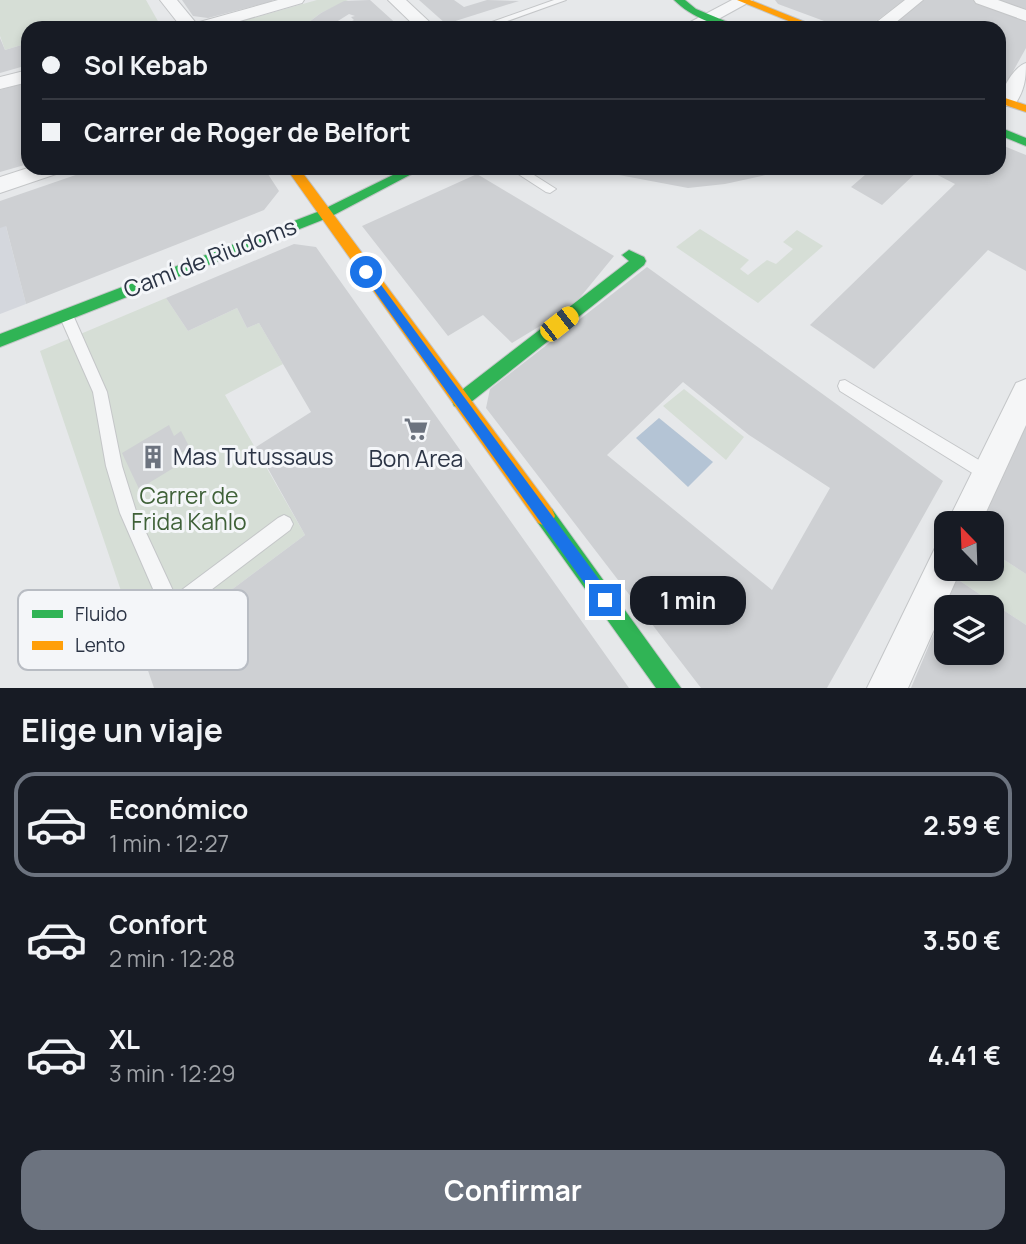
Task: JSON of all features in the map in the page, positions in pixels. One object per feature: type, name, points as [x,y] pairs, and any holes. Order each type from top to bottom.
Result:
[{"type":"street","points":[[168,0],[185,21]]},
{"type":"street","points":[[222,21],[296,0]]},
{"type":"street","points":[[396,0],[419,21]]},
{"type":"street","points":[[680,0],[693,11],[720,21]]},
{"type":"street","points":[[702,21],[744,0],[797,21]]},
{"type":"street","points":[[887,21],[915,0]]},
{"type":"street","points":[[982,0],[1026,16]]},
{"type":"street","points":[[1006,96],[1026,69]]},
{"type":"street","points":[[0,83],[21,78]]},
{"type":"street","points":[[1006,101],[1026,109]]},
{"type":"street","points":[[1006,134],[1026,142]]},
{"type":"street","points":[[0,185],[30,175]]},
{"type":"street","points":[[297,175],[670,688]]},
{"type":"street","name":"Camí de Riudoms","points":[[3,340],[325,214],[403,175]]},
{"type":"street","points":[[460,401],[639,261],[629,255]]},
{"type":"street","points":[[970,511],[1026,392]]},
{"type":"street","points":[[887,688],[937,581]]},
{"type":"lane","points":[[499,21],[562,0]]},
{"type":"lane","points":[[527,175],[550,189]]},
{"type":"lane","points":[[66,315],[100,392],[114,466],[128,513],[164,590]]},
{"type":"lane","points":[[0,321],[3,340]]},
{"type":"lane","points":[[845,386],[988,474]]},
{"type":"lane","points":[[197,590],[284,524]]},
{"type":"shaded area","points":[[0,203],[26,304],[0,314]]},
{"type":"green space","points":[[0,0],[146,0],[158,21],[21,21],[21,45],[5,50],[0,36]]},
{"type":"green space","points":[[317,0],[348,0],[310,21],[242,21]]},
{"type":"green space","points":[[700,229],[749,260],[740,269],[748,275],[767,260],[776,264],[793,249],[783,242],[797,230],[823,246],[758,303],[676,247]]},
{"type":"green space","name":"Carrer de Frida Kahlo","points":[[166,298],[188,331],[237,308],[247,328],[259,323],[283,364],[225,395],[305,535],[231,590],[121,590],[40,351]]},
{"type":"green space","points":[[684,389],[744,437],[726,460],[663,406]]},
{"type":"green space","points":[[1004,560],[1026,574],[1026,625],[1004,610],[1004,595],[981,595],[960,581],[1004,581]]},
{"type":"water","points":[[659,418],[713,462],[688,487],[636,438]]},
{"type":"building","points":[[182,0],[273,1],[208,18],[193,16]]},
{"type":"building","points":[[370,0],[393,21],[352,21],[354,20],[351,17],[355,16],[349,14],[338,21],[310,21],[344,1]]},
{"type":"building","points":[[419,0],[454,0],[464,7],[487,0],[519,1],[456,21],[443,21]]},
{"type":"building","points":[[775,0],[904,0],[876,21],[824,21],[778,4]]},
{"type":"building","points":[[924,0],[973,0],[1026,19],[1026,48],[1006,84],[1006,21],[897,21]]},
{"type":"building","points":[[993,0],[1026,0],[1026,12]]},
{"type":"building","points":[[0,38],[5,50],[21,45],[21,67],[0,73]]},
{"type":"building","points":[[21,84],[21,166],[0,172],[0,90]]},
{"type":"building","points":[[1006,147],[1026,155],[1026,271],[988,250],[874,369],[810,325],[955,184],[938,175],[1006,175]]},
{"type":"building","points":[[76,175],[269,175],[279,191],[264,210],[26,304],[6,226],[0,228],[0,201]]},
{"type":"building","points":[[479,175],[614,256],[573,306],[512,343],[483,315],[448,336],[362,226]]},
{"type":"building","points":[[619,175],[766,175],[725,184],[688,188]]},
{"type":"building","points":[[865,175],[914,175],[882,205],[851,187]]},
{"type":"building","points":[[294,244],[316,247],[629,688],[154,688],[148,670],[248,670],[248,590],[231,590],[305,535],[256,447],[311,412],[259,323],[247,328],[237,308],[188,331],[166,298]]},
{"type":"building","points":[[647,267],[943,481],[827,688],[701,688],[486,408],[490,389]],"holes":[[[683,382],[749,435],[830,488],[772,590],[607,455]]]},
{"type":"building","points":[[1026,424],[1026,574],[1004,560],[1004,511],[986,511]]},
{"type":"building","name":"Mas Tutussaus","points":[[169,425],[174,436],[181,431],[190,448],[181,453],[185,461],[139,489],[122,453]]},
{"type":"building","points":[[956,581],[981,595],[950,595]]},
{"type":"building","points":[[1004,610],[1026,625],[1026,688],[911,688],[934,634],[934,665],[1004,665]]},
{"type":"traffic: fast","points":[[679,0],[693,11],[719,21]]},
{"type":"traffic: fast","points":[[1006,134],[1026,142]]},
{"type":"traffic: fast","points":[[0,341],[325,214],[403,175]]},
{"type":"traffic: fast","points":[[460,401],[639,261],[629,255]]},
{"type":"traffic: fast","points":[[545,516],[670,688]]},
{"type":"traffic: slow","points":[[742,0],[797,21]]},
{"type":"traffic: slow","points":[[1006,102],[1026,109]]},
{"type":"traffic: slow","points":[[297,175],[545,516]]},
{"type":"place","name":"Bon Area","points":[[416,429]]},
{"type":"place","name":"Mas Tutussaus","points":[[153,457]]},
{"type":"route","points":[[366,272],[605,600]]}]
